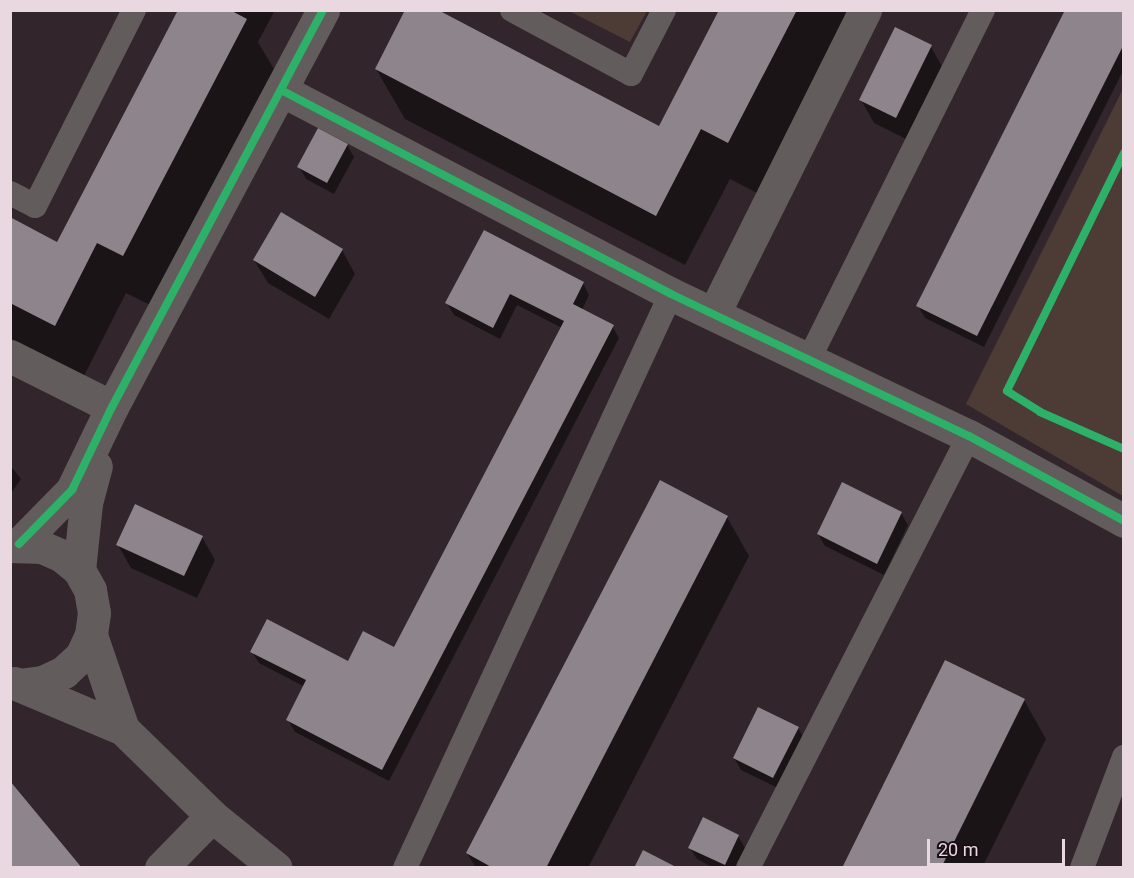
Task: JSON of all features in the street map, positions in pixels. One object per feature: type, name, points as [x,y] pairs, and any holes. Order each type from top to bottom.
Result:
[{"type":"street","points":[[15,545],[72,490],[112,407],[323,10]]},
{"type":"street","points":[[714,313],[865,10]]},
{"type":"street","points":[[281,90],[671,294],[969,436],[1124,521]]},
{"type":"street","points":[[10,356],[112,407]]},
{"type":"street","points":[[79,570],[86,503],[112,407]]},
{"type":"street","points":[[15,545],[42,547],[62,555],[79,570],[90,590],[94,613],[91,635],[81,656],[64,672],[43,682],[15,684]]},
{"type":"street","points":[[91,635],[123,729]]},
{"type":"street","points":[[15,684],[123,729],[213,816],[276,867]]},
{"type":"street","points":[[161,867],[213,816]]},
{"type":"lane","points":[[10,193],[35,206],[134,10]]},
{"type":"lane","points":[[512,10],[631,74],[664,10]]},
{"type":"lane","points":[[808,361],[983,10]]},
{"type":"lane","points":[[405,867],[671,294]]},
{"type":"lane","points":[[748,867],[969,436]]},
{"type":"lane","points":[[1082,867],[1124,757]]},
{"type":"shaded area","points":[[569,11],[647,11],[630,42]]},
{"type":"shaded area","points":[[1123,89],[1123,496],[966,404]]},
{"type":"building","points":[[178,10],[230,10],[247,19],[123,256],[97,243],[55,326],[10,303],[10,217],[57,242]]},
{"type":"building","points":[[405,10],[438,10],[659,126],[719,10],[797,10],[728,143],[701,129],[656,216],[375,69]]},
{"type":"building","points":[[1065,10],[1124,10],[1124,44],[977,336],[916,306]]},
{"type":"building","points":[[895,27],[932,45],[896,118],[859,100]]},
{"type":"building","points":[[318,128],[348,144],[327,183],[297,167]]},
{"type":"building","points":[[281,212],[343,249],[315,297],[253,260]]},
{"type":"building","points":[[484,230],[584,282],[573,304],[614,325],[382,770],[286,720],[306,680],[250,652],[267,619],[348,661],[363,631],[394,647],[564,321],[510,294],[493,328],[445,303]]},
{"type":"building","points":[[660,480],[728,516],[546,868],[493,868],[466,853]]},
{"type":"building","points":[[842,482],[902,512],[877,564],[817,534]]},
{"type":"building","points":[[135,504],[203,536],[184,576],[116,545]]},
{"type":"building","points":[[945,660],[1025,699],[941,868],[842,868]]},
{"type":"building","points":[[758,707],[799,727],[773,778],[733,758]]},
{"type":"building","points":[[10,781],[82,868],[10,868]]},
{"type":"building","points":[[703,817],[739,835],[725,865],[688,848]]},
{"type":"building","points":[[643,850],[678,868],[634,868]]},
{"type":"cycle path","points":[[19,544],[72,490],[112,407],[323,10]]},
{"type":"cycle path","points":[[281,90],[671,294],[969,436],[1124,521]]},
{"type":"cycle path","points":[[1124,153],[1007,391],[1040,412],[1124,449]]}]
